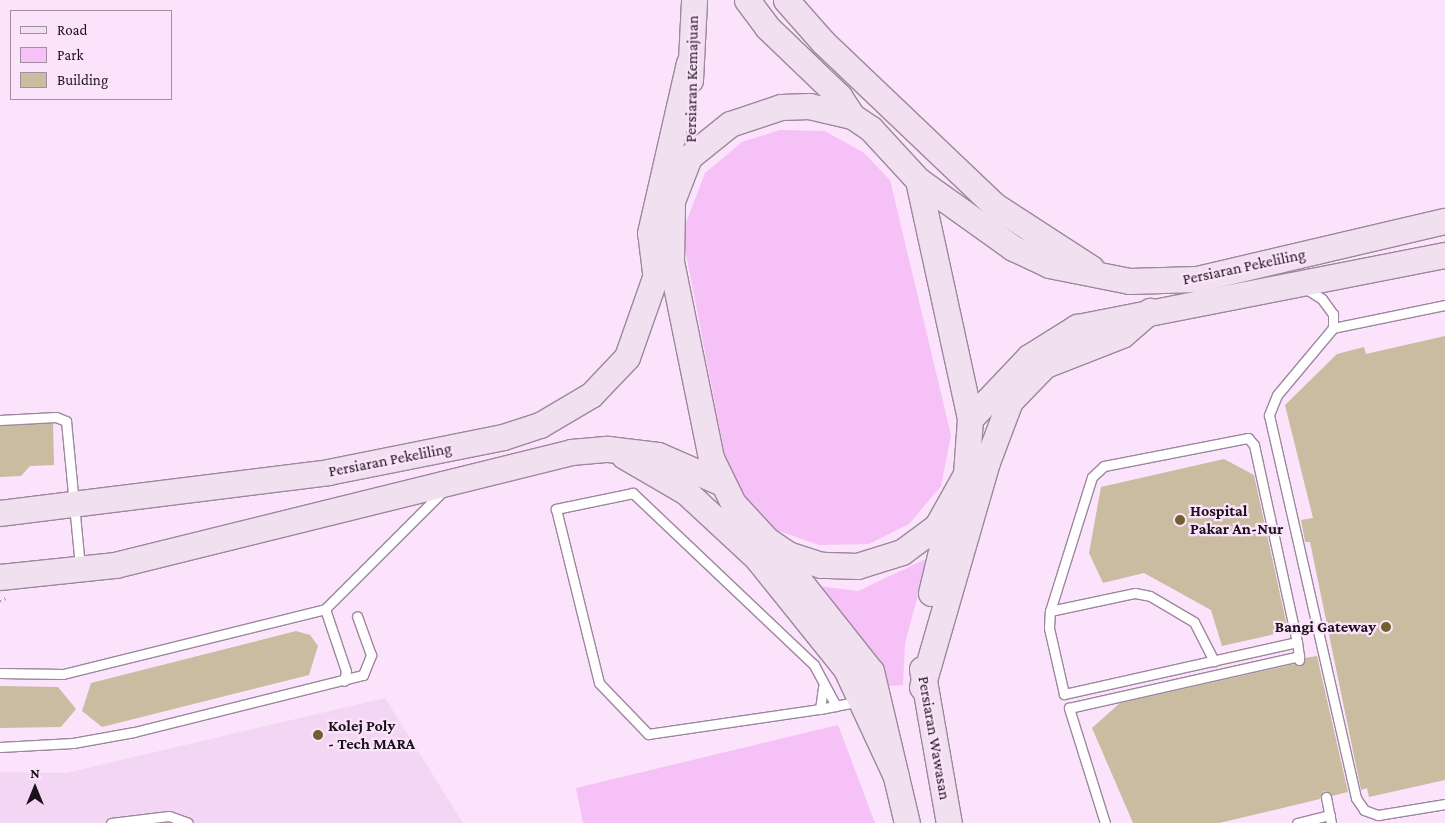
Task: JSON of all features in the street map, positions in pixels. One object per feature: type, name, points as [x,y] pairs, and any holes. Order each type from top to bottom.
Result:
[{"type":"main road","name":"Persiaran Kemajuan","points":[[689,157],[689,63],[694,0]]},
{"type":"main road","points":[[747,0],[767,27],[840,96],[852,116]]},
{"type":"main road","points":[[786,0],[823,42],[994,204],[1108,278]]},
{"type":"main road","points":[[656,277],[650,234],[689,63]]},
{"type":"main road","points":[[852,116],[809,106],[755,114],[706,139],[689,157],[672,201],[670,237],[677,296],[711,458],[722,483],[745,518],[767,540],[871,671],[906,823]]},
{"type":"main road","name":"Persiaran Pekeliling","points":[[852,116],[872,129],[918,180],[1013,248],[1049,265],[1108,278],[1152,282],[1197,279],[1445,221]]},
{"type":"main road","points":[[767,540],[803,560],[857,566],[910,547],[937,526],[952,505],[970,459],[970,419],[918,180]]},
{"type":"main road","name":"Persiaran Pekeliling","points":[[0,513],[76,506],[396,461],[540,425],[591,395],[627,357],[670,237]]},
{"type":"main road","name":"Persiaran Pekeliling","points":[[970,419],[1008,377],[1051,340],[1102,320],[1302,286],[1445,255]]},
{"type":"main road","points":[[922,687],[987,462],[1010,402],[1045,365],[1122,335],[1150,312]]},
{"type":"main road","points":[[608,449],[679,488],[713,514],[756,557],[846,670],[896,776]]},
{"type":"main road","name":"Persiaran Pekeliling","points":[[0,577],[80,570],[215,542],[549,456],[608,449],[658,455],[722,483]]},
{"type":"main road","name":"Persiaran Wawasan","points":[[949,823],[922,687],[927,613],[952,505]]},
{"type":"lane","points":[[1302,286],[1327,306],[1333,328]]},
{"type":"lane","points":[[1445,305],[1333,328],[1277,394],[1269,415],[1312,584],[1356,798],[1364,810],[1378,815],[1445,804]]},
{"type":"lane","points":[[0,420],[56,417],[66,421],[76,506],[80,570]]},
{"type":"lane","points":[[1070,708],[1299,658],[1254,445],[1248,438],[1104,466],[1085,490],[1050,611],[1049,628],[1064,694],[1105,823]]},
{"type":"lane","points":[[0,672],[63,674],[325,609],[452,480]]},
{"type":"lane","points":[[836,706],[823,687],[814,665],[633,494],[556,509],[598,684],[648,734],[820,709],[836,706],[860,701]]},
{"type":"lane","points":[[1050,611],[1135,594],[1150,596],[1194,622],[1214,661]]},
{"type":"lane","points":[[325,609],[346,671],[344,681]]},
{"type":"lane","points":[[0,747],[74,743],[134,732],[363,676],[371,664],[357,616]]},
{"type":"lane","points":[[1064,694],[1297,642]]},
{"type":"lane","points":[[820,709],[823,687]]},
{"type":"lane","points":[[1297,823],[1331,819],[1326,797]]},
{"type":"lane","points":[[116,823],[169,816],[188,823]]},
{"type":"shaded area","name":"Kolej Poly - Tech MARA","points":[[385,698],[463,823],[0,823],[0,772],[66,773]]},
{"type":"green space","points":[[780,130],[825,131],[864,153],[890,180],[951,435],[941,486],[909,524],[869,544],[819,545],[776,530],[746,501],[728,471],[682,233],[705,173],[742,142]]},
{"type":"green space","points":[[928,558],[905,643],[903,685],[890,686],[871,657],[802,584],[858,591]]},
{"type":"green space","points":[[838,725],[875,823],[583,823],[576,788]]},
{"type":"building","name":"Bangi Gateway","points":[[1445,336],[1445,780],[1369,797],[1367,788],[1361,790],[1310,542],[1305,542],[1301,520],[1313,518],[1285,405],[1337,354],[1364,347],[1366,354]]},
{"type":"building","points":[[53,423],[54,465],[30,466],[21,476],[0,477],[0,426]]},
{"type":"building","name":"Hospital Pakar An-Nur","points":[[1224,459],[1254,475],[1288,631],[1222,646],[1211,610],[1144,573],[1103,583],[1089,553],[1101,487]]},
{"type":"building","points":[[296,631],[310,635],[318,646],[309,675],[102,727],[82,711],[91,683]]},
{"type":"building","points":[[1317,656],[1348,792],[1332,796],[1324,791],[1320,799],[1219,823],[1133,823],[1092,728],[1120,703],[1294,664],[1299,666],[1305,658]]},
{"type":"building","points":[[0,686],[58,687],[76,709],[61,727],[0,728]]},
{"type":"place","name":"Hospital Pakar An-Nur","points":[[1180,520]]},
{"type":"place","name":"Bangi Gateway","points":[[1386,627]]},
{"type":"place","name":"Kolej Poly - Tech MARA","points":[[318,735]]}]
